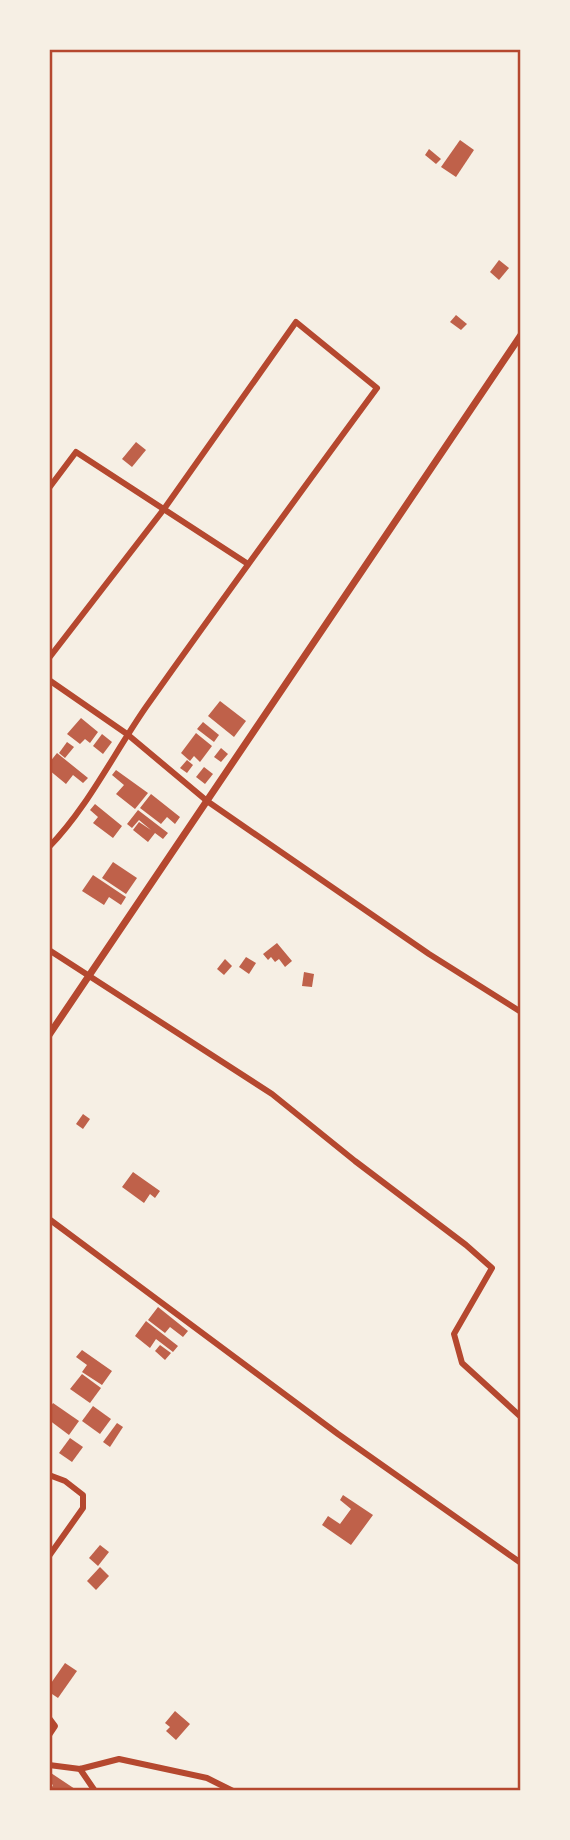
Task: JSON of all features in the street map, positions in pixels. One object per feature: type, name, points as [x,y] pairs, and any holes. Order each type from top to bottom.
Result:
[{"type":"street","points":[[49,658],[164,509],[296,322],[377,388],[127,734],[66,829],[49,847]]},
{"type":"street","points":[[49,1035],[521,335]]},
{"type":"street","points":[[49,488],[76,452],[248,564]]},
{"type":"street","points":[[49,680],[127,734],[207,801],[429,954],[521,1012]]},
{"type":"street","points":[[49,950],[272,1094],[492,1268],[454,1334],[462,1363],[521,1417]]},
{"type":"street","points":[[49,1219],[338,1434],[521,1563]]},
{"type":"street","points":[[49,1475],[65,1480],[83,1494],[83,1507],[49,1556]]},
{"type":"street","points":[[49,1718],[55,1726],[49,1735]]},
{"type":"street","points":[[49,1765],[80,1769],[119,1759],[207,1779],[233,1791]]},
{"type":"street","points":[[80,1769],[95,1791]]},
{"type":"building","points":[[460,140],[474,150],[456,177],[441,167]]},
{"type":"building","points":[[429,149],[441,159],[436,164],[425,155]]},
{"type":"building","points":[[499,260],[509,268],[499,280],[490,272]]},
{"type":"building","points":[[456,315],[467,324],[461,330],[450,322]]},
{"type":"building","points":[[136,442],[146,450],[132,467],[122,459]]},
{"type":"building","points":[[220,701],[246,721],[234,737],[208,716]]},
{"type":"building","points":[[81,718],[98,732],[90,743],[85,739],[80,744],[67,734]]},
{"type":"building","points":[[203,722],[219,735],[214,742],[197,729]]},
{"type":"building","points":[[196,733],[212,746],[200,762],[194,756],[190,761],[181,753]]},
{"type":"building","points":[[102,734],[112,742],[103,754],[93,746]]},
{"type":"building","points":[[67,742],[74,747],[65,758],[59,753]]},
{"type":"building","points":[[221,748],[228,754],[221,762],[214,757]]},
{"type":"building","points":[[57,753],[88,778],[83,783],[73,775],[66,784],[49,770],[49,763]]},
{"type":"building","points":[[187,760],[193,765],[187,773],[180,768]]},
{"type":"building","points":[[204,767],[213,774],[205,784],[196,777]]},
{"type":"building","points":[[116,770],[148,793],[135,809],[116,794],[124,785],[112,775]]},
{"type":"building","points":[[151,794],[180,817],[175,824],[167,817],[161,824],[140,808]]},
{"type":"building","points":[[95,804],[122,826],[113,838],[93,823],[98,817],[90,810]]},
{"type":"building","points":[[138,810],[168,833],[163,839],[155,833],[148,842],[133,830],[139,822],[151,830],[139,820],[132,828],[127,824]]},
{"type":"building","points":[[113,862],[137,878],[126,894],[102,878]]},
{"type":"building","points":[[93,875],[126,897],[121,905],[109,897],[104,905],[82,891]]},
{"type":"building","points":[[277,943],[292,961],[285,967],[279,959],[275,962],[271,957],[268,960],[263,954]]},
{"type":"building","points":[[246,957],[256,963],[249,974],[239,967]]},
{"type":"building","points":[[225,959],[232,966],[224,975],[217,969]]},
{"type":"building","points":[[304,972],[314,974],[312,987],[302,986]]},
{"type":"building","points":[[83,1114],[90,1119],[83,1129],[76,1124]]},
{"type":"building","points":[[133,1172],[160,1191],[155,1198],[150,1194],[144,1203],[122,1187]]},
{"type":"building","points":[[158,1307],[188,1331],[183,1337],[170,1327],[165,1333],[148,1320]]},
{"type":"building","points":[[146,1321],[178,1346],[173,1352],[156,1339],[150,1348],[135,1336]]},
{"type":"building","points":[[160,1345],[171,1353],[165,1360],[155,1351]]},
{"type":"building","points":[[82,1350],[112,1371],[102,1385],[82,1372],[87,1365],[76,1357]]},
{"type":"building","points":[[82,1374],[101,1388],[90,1403],[70,1389]]},
{"type":"building","points":[[53,1403],[79,1421],[69,1435],[49,1420],[49,1409]]},
{"type":"building","points":[[93,1406],[111,1419],[100,1434],[82,1421]]},
{"type":"building","points":[[117,1423],[123,1427],[110,1447],[103,1442]]},
{"type":"building","points":[[70,1438],[83,1447],[72,1462],[59,1453]]},
{"type":"building","points":[[343,1495],[373,1515],[351,1545],[322,1525],[328,1516],[340,1524],[351,1509],[340,1500]]},
{"type":"building","points":[[100,1545],[109,1552],[98,1566],[89,1558]]},
{"type":"building","points":[[100,1567],[109,1576],[96,1590],[87,1581]]},
{"type":"building","points":[[65,1663],[77,1671],[58,1698],[49,1692],[49,1686]]},
{"type":"building","points":[[175,1711],[190,1724],[176,1740],[166,1731],[170,1727],[165,1723]]},
{"type":"building","points":[[51,1773],[78,1791],[50,1791],[53,1785],[49,1782]]}]
